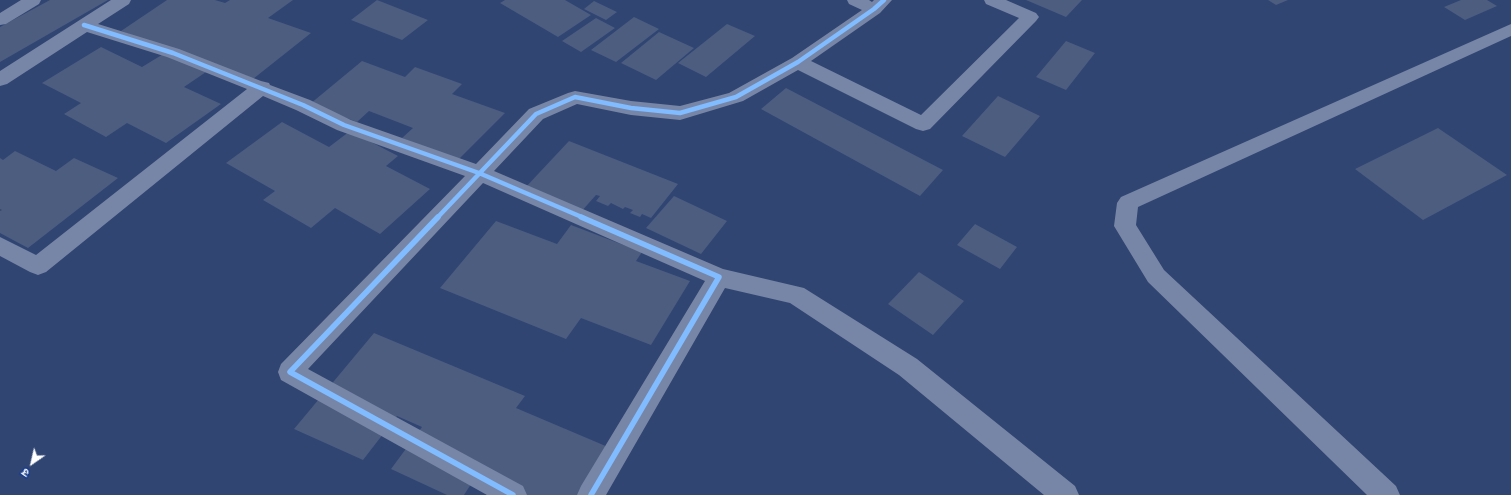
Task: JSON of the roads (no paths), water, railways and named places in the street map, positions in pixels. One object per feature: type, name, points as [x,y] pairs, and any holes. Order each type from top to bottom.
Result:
[{"type":"street","points":[[0,20],[33,0]]},
{"type":"street","points":[[0,80],[123,0]]},
{"type":"street","points":[[855,0],[879,4]]},
{"type":"street","points":[[798,62],[923,124],[1030,17],[992,0]]},
{"type":"street","points":[[513,495],[290,372],[536,114],[575,97],[631,108],[680,113],[736,96],[798,62],[879,4]]},
{"type":"street","points":[[84,25],[173,53],[262,87],[344,125],[479,173],[718,277],[796,295],[908,367],[1065,495]]},
{"type":"street","points":[[1386,495],[1156,276],[1125,226],[1128,203],[1511,29]]},
{"type":"street","points":[[0,246],[38,266],[262,87]]},
{"type":"street","points":[[591,495],[718,277]]}]
